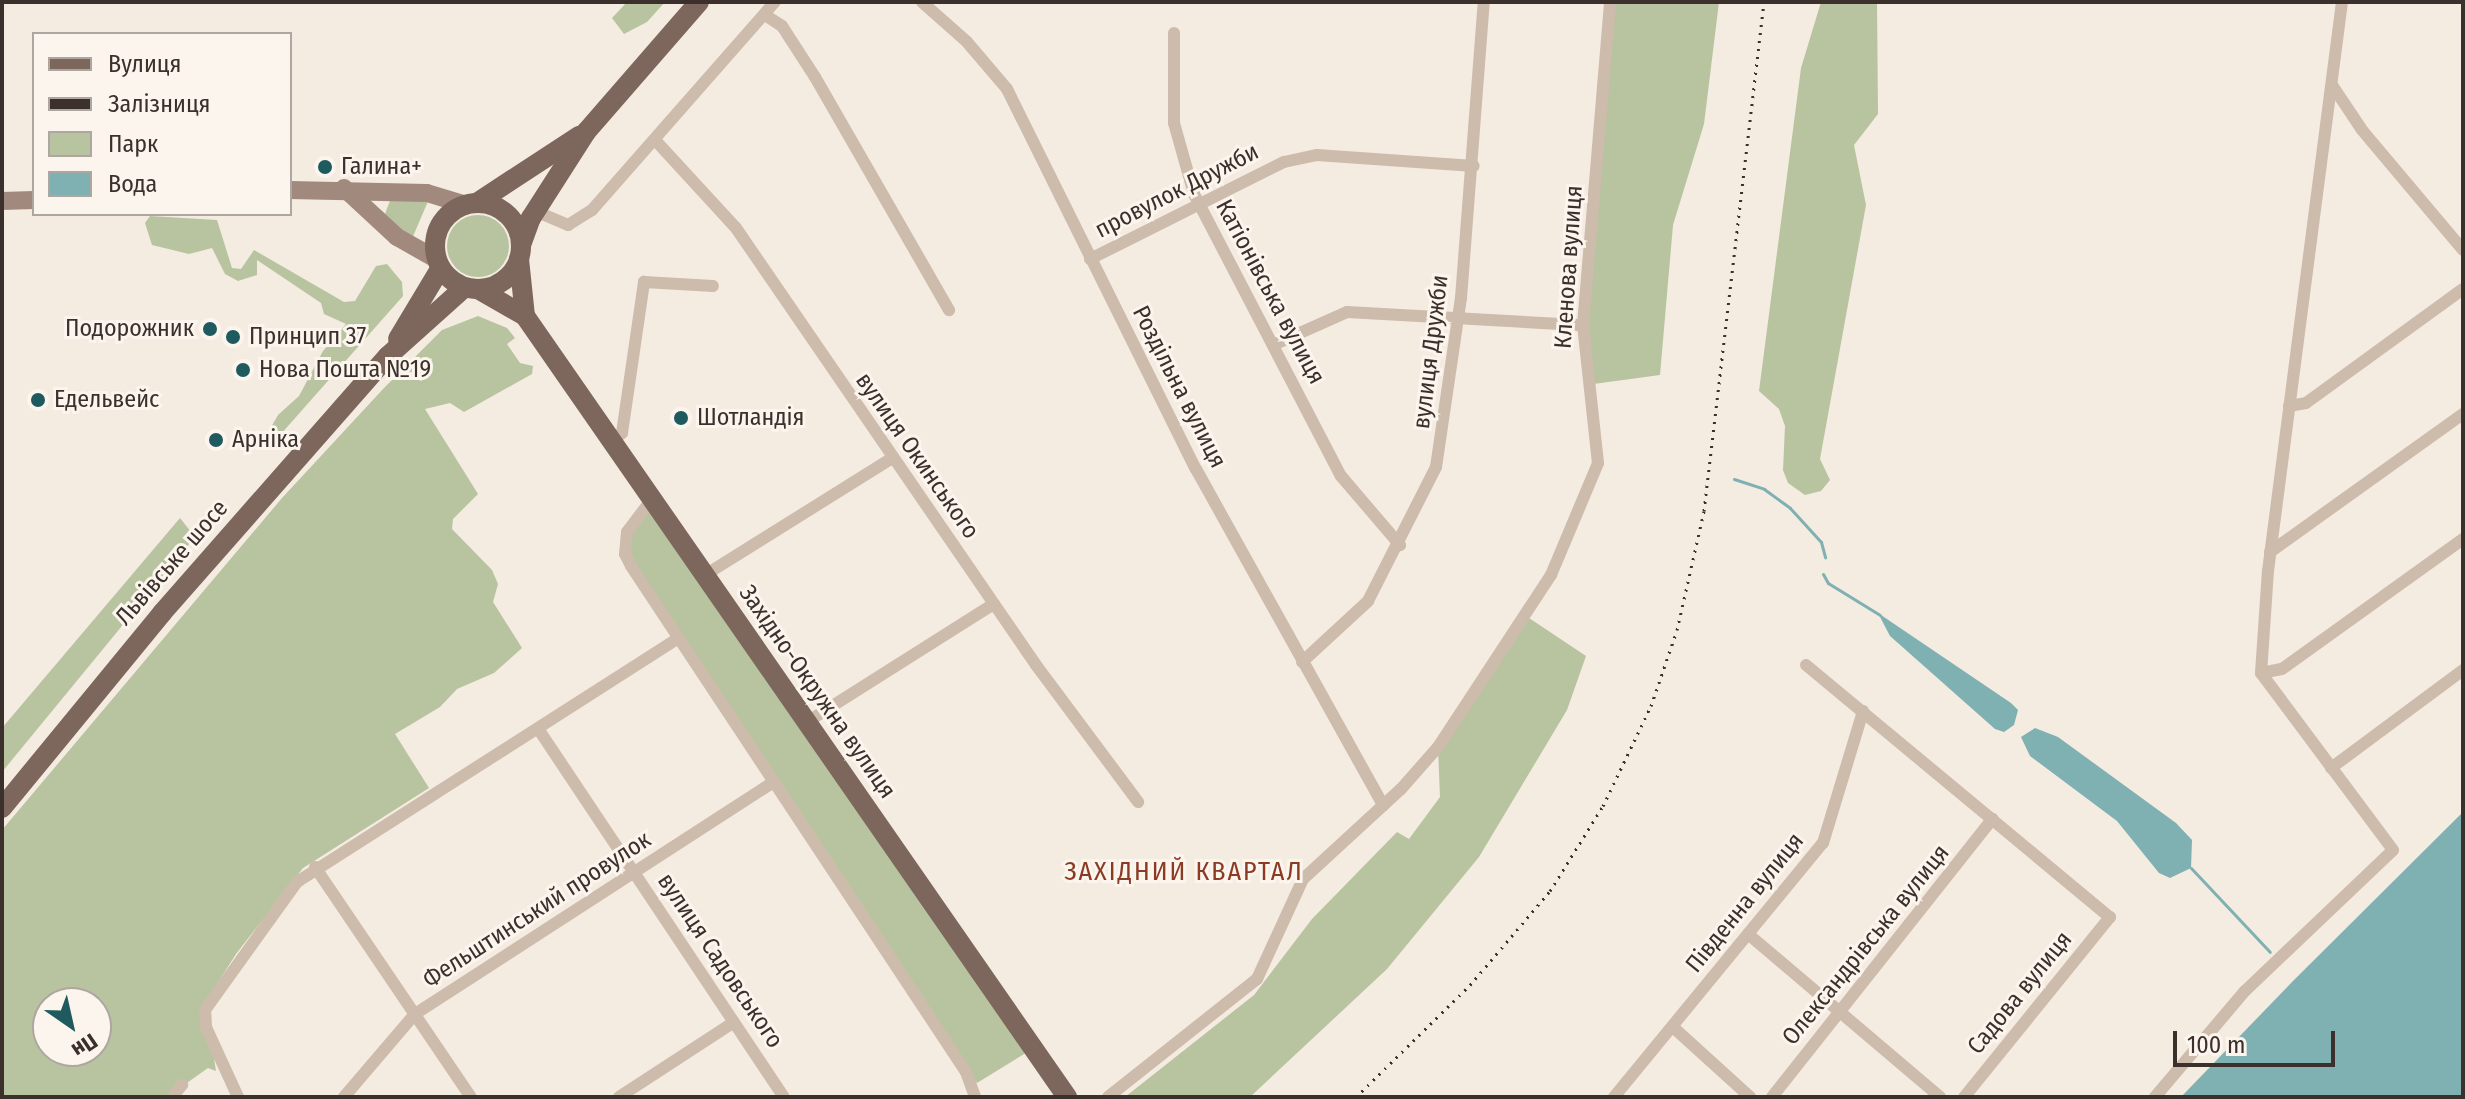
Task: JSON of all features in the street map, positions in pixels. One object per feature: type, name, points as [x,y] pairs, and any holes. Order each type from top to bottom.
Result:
[{"type":"main road","points":[[344,188],[397,237],[472,288],[503,281],[520,252],[535,211],[586,132],[699,2]]},
{"type":"main road","points":[[438,264],[434,246],[442,220],[586,132]]},
{"type":"main road","points":[[292,190],[344,188],[427,193],[503,210],[513,220],[520,252]]},
{"type":"main road","points":[[2,201],[32,200]]},
{"type":"main road","name":"Західно-Окружна вулиця","points":[[520,252],[525,316]]},
{"type":"main road","name":"Львівське шосе","points":[[388,356],[438,264]]},
{"type":"main road","name":"Львівське шосе","points":[[2,808],[162,613],[388,356],[472,288]]},
{"type":"main road","name":"Західно-Окружна вулиця","points":[[472,288],[525,316],[1067,1097]]},
{"type":"street","points":[[535,211],[568,225],[580,220],[656,141],[775,2]]},
{"type":"street","name":"Роздільна вулиця","points":[[922,2],[967,42],[1007,89],[1196,469],[1383,805]]},
{"type":"street","name":"вулиця Дружби","points":[[1302,662],[1368,601],[1400,545],[1436,467],[1458,321],[1474,166],[1484,2]]},
{"type":"street","name":"Кленова вулиця","points":[[1108,1097],[1246,992],[1263,968],[1303,879],[1383,805],[1438,747],[1551,575],[1588,491],[1598,448],[1586,385],[1583,325],[1610,2]]},
{"type":"street","points":[[2155,1097],[2245,991],[2393,850],[2261,673],[2270,552],[2342,2]]},
{"type":"street","points":[[765,15],[782,26],[815,77],[949,310]]},
{"type":"street","name":"Катіонівська вулиця","points":[[1174,33],[1174,123],[1198,202],[1341,476],[1400,545]]},
{"type":"street","points":[[2331,82],[2345,109],[2463,250]]},
{"type":"street","name":"вулиця Окинського","points":[[656,141],[736,228],[994,604],[1138,802]]},
{"type":"street","name":"провулок Дружби","points":[[1090,259],[1198,202],[1284,162],[1317,155],[1474,166]]},
{"type":"street","points":[[612,441],[622,433],[644,282],[713,286]]},
{"type":"street","points":[[2289,406],[2306,403],[2463,289]]},
{"type":"street","points":[[1273,345],[1347,312],[1458,321],[1583,325]]},
{"type":"street","points":[[2270,552],[2463,414]]},
{"type":"street","points":[[705,575],[892,458]]},
{"type":"street","points":[[652,499],[630,524],[625,554],[966,1072],[975,1097]]},
{"type":"street","points":[[2261,673],[2282,669],[2463,539]]},
{"type":"street","points":[[807,722],[994,604]]},
{"type":"street","points":[[238,1097],[206,1027],[205,1010],[297,882],[315,867],[539,730],[678,638]]},
{"type":"street","points":[[1806,665],[1992,819]]},
{"type":"street","points":[[2331,768],[2463,670]]},
{"type":"street","name":"Південна вулиця","points":[[1614,1097],[1674,1028],[1823,843],[1863,711]]},
{"type":"street","name":"вулиця Садовського","points":[[539,730],[784,1097]]},
{"type":"street","name":"Фельштинський провулок","points":[[344,1097],[415,1014],[773,782]]},
{"type":"street","name":"Садова вулиця","points":[[1964,1097],[2110,917],[1992,819]]},
{"type":"street","name":"Олександрівська вулиця","points":[[1772,1097],[1841,1014],[1992,819]]},
{"type":"street","points":[[315,867],[471,1097]]},
{"type":"street","points":[[1748,934],[1940,1097]]},
{"type":"street","points":[[619,1097],[734,1022]]},
{"type":"street","points":[[1674,1028],[1750,1097]]},
{"type":"street","points":[[172,1097],[182,1085]]},
{"type":"green space","points":[[627,2],[665,2],[647,22],[624,34],[612,18]]},
{"type":"green space","points":[[1610,2],[1719,2],[1704,124],[1673,225],[1660,375],[1586,385],[1583,325]]},
{"type":"green space","points":[[1821,2],[1877,2],[1878,114],[1854,145],[1866,205],[1820,459],[1830,480],[1821,491],[1805,495],[1788,483],[1783,470],[1785,426],[1779,409],[1759,391],[1801,68]]},
{"type":"green space","points":[[391,198],[429,199],[411,241],[385,214]]},
{"type":"green space","points":[[478,215],[490,217],[500,224],[507,234],[507,258],[500,268],[490,275],[478,277],[466,275],[456,268],[449,258],[447,246],[449,234],[456,224],[466,217]]},
{"type":"green space","points":[[150,216],[217,220],[232,268],[241,269],[254,250],[344,302],[355,301],[376,266],[387,264],[402,282],[403,296],[273,443],[270,429],[278,415],[299,396],[323,351],[346,324],[324,314],[321,303],[257,260],[257,275],[238,281],[225,274],[212,248],[189,254],[152,245],[145,223]]},
{"type":"green space","points":[[478,316],[507,328],[515,338],[507,344],[520,363],[533,366],[532,374],[464,412],[450,403],[425,409],[478,494],[453,519],[452,529],[492,570],[498,584],[493,602],[522,648],[494,673],[457,689],[440,707],[395,734],[429,788],[303,868],[236,954],[205,1003],[216,1071],[208,1068],[167,1097],[2,1097],[2,830],[282,498],[442,330]]},
{"type":"green space","points":[[651,506],[1029,1051],[977,1083],[635,564],[629,553],[633,527]]},
{"type":"green space","points":[[180,518],[195,537],[2,772],[2,728]]},
{"type":"green space","points":[[1526,616],[1586,656],[1567,710],[1479,857],[1387,969],[1250,1097],[1125,1097],[1254,995],[1312,919],[1397,832],[1409,839],[1440,797],[1438,747]]},
{"type":"water","points":[[1878,613],[2011,703],[2018,710],[2014,725],[2004,732],[1995,729],[1890,636]]},
{"type":"water","points":[[2035,728],[2058,737],[2176,823],[2192,840],[2191,868],[2170,878],[2159,873],[2117,821],[2030,756],[2021,737]]},
{"type":"water","points":[[2463,812],[2463,1097],[2181,1097],[2293,981]]},
{"type":"waterway","points":[[1734,479],[1764,489],[1790,508],[1821,542],[1825,557]]},
{"type":"waterway","points":[[1823,574],[1828,583],[1880,615]]},
{"type":"waterway","points":[[2191,868],[2270,952]]},
{"type":"railway","points":[[1356,1097],[1470,985],[1550,891],[1603,806],[1651,706],[1677,630],[1704,511],[1764,2]]},
{"type":"place","name":"Галина+","points":[[325,167]]},
{"type":"place","name":"Подорожник","points":[[210,329]]},
{"type":"place","name":"Принцип 37","points":[[233,337]]},
{"type":"place","name":"Нова Пошта №19","points":[[243,370]]},
{"type":"place","name":"Едельвейс","points":[[38,400]]},
{"type":"place","name":"Шотландія","points":[[681,418]]},
{"type":"place","name":"Арніка","points":[[216,440]]},
{"type":"district","name":"ЗАХІДНИЙ КВАРТАЛ","points":[[1184,872]]}]
